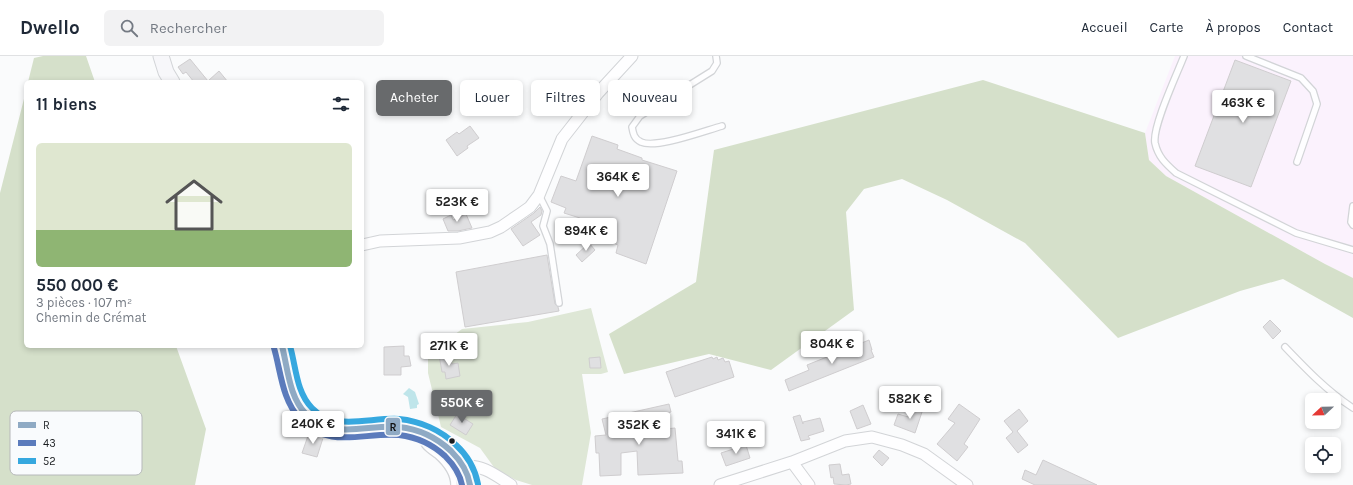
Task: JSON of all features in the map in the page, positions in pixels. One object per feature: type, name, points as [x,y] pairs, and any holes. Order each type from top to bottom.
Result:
[{"type":"street","points":[[161,56],[166,72],[171,80]]},
{"type":"street","points":[[364,245],[380,241],[458,238],[490,232],[501,227],[530,208],[539,195],[549,167],[562,139],[598,93],[632,56]]},
{"type":"street","points":[[282,348],[291,386],[297,402],[305,413],[315,422],[339,431],[391,427],[406,428],[421,432],[449,450],[463,467],[470,485]]},
{"type":"street","points":[[720,485],[792,462],[844,441],[872,437],[902,445],[924,454],[967,485]]},
{"type":"street","points":[[792,462],[809,485]]},
{"type":"street","points":[[463,467],[468,465],[486,470],[511,485]]},
{"type":"lane","points":[[716,56],[716,63],[712,71],[640,116],[632,127],[634,137],[641,142],[658,144],[722,126]]},
{"type":"lane","points":[[1184,56],[1156,129],[1155,142],[1158,153],[1164,163],[1176,173],[1296,233],[1353,250]]},
{"type":"lane","points":[[1246,56],[1301,78],[1313,90],[1317,104],[1297,162]]},
{"type":"lane","points":[[539,195],[547,211],[543,226],[550,244],[559,303]]},
{"type":"lane","points":[[1353,206],[1350,222],[1353,225]]},
{"type":"lane","points":[[1285,347],[1316,379],[1353,408]]},
{"type":"lane","points":[[421,432],[424,444],[447,466],[453,475],[454,485]]},
{"type":"shaded area","points":[[1175,56],[1353,56],[1353,278],[1166,176],[1149,160],[1145,133]]},
{"type":"green space","points":[[43,56],[86,56],[94,80],[28,80],[34,58]]},
{"type":"green space","points":[[983,80],[1145,133],[1149,160],[1166,176],[1353,278],[1353,318],[1283,279],[1240,291],[1118,338],[1025,243],[947,200],[902,179],[864,189],[846,212],[854,310],[771,370],[709,354],[624,374],[609,334],[696,282],[714,150]]},
{"type":"green space","points":[[24,99],[24,348],[177,348],[206,429],[195,485],[0,485],[0,193]]},
{"type":"green space","points":[[591,308],[608,372],[601,374],[582,374],[591,433],[582,485],[532,485],[516,480],[496,470],[480,448],[441,427],[428,373],[428,345],[443,343],[462,329],[528,322]]},
{"type":"water","points":[[409,388],[415,392],[419,404],[417,405],[417,408],[410,409],[408,397],[403,394]]},
{"type":"building","points":[[190,59],[207,80],[192,80],[186,72],[183,74],[178,67]]},
{"type":"building","points":[[1235,60],[1291,81],[1251,187],[1195,166]]},
{"type":"building","points":[[219,71],[226,80],[209,80]]},
{"type":"building","points":[[470,126],[479,138],[467,146],[468,148],[457,156],[446,140],[457,132],[459,134]]},
{"type":"building","points":[[592,136],[618,145],[617,149],[642,158],[642,160],[677,171],[646,264],[616,253],[618,245],[596,236],[598,234],[588,234],[574,228],[580,218],[564,213],[566,208],[551,202],[561,176],[576,181]]},
{"type":"building","points":[[540,207],[542,211],[541,215],[531,222],[540,235],[523,246],[511,229]]},
{"type":"building","points":[[466,214],[472,228],[458,231],[448,231],[443,219],[451,215],[453,220]]},
{"type":"building","points":[[589,243],[595,250],[582,262],[576,255]]},
{"type":"building","points":[[547,255],[555,304],[559,311],[465,327],[456,272]]},
{"type":"building","points":[[1270,320],[1281,331],[1273,339],[1263,327]]},
{"type":"building","points":[[869,340],[874,357],[789,391],[785,380],[809,370],[807,365]]},
{"type":"building","points":[[404,346],[404,356],[409,356],[411,366],[401,367],[401,375],[384,375],[384,347]]},
{"type":"building","points":[[450,353],[452,364],[458,363],[460,376],[446,379],[445,372],[442,372],[439,355]]},
{"type":"building","points":[[600,357],[601,368],[590,368],[589,358]]},
{"type":"building","points":[[712,357],[713,359],[717,357],[718,360],[723,358],[725,362],[729,361],[734,377],[675,397],[666,372]]},
{"type":"building","points":[[669,404],[671,412],[615,425],[616,434],[675,428],[678,461],[682,461],[683,473],[638,475],[637,451],[621,453],[621,475],[600,476],[599,453],[596,453],[595,436],[606,435],[602,419]]},
{"type":"building","points":[[959,404],[980,419],[964,444],[968,447],[957,461],[937,444],[955,423],[948,419]]},
{"type":"building","points":[[863,405],[871,424],[857,429],[850,411]]},
{"type":"building","points":[[912,406],[923,409],[915,433],[894,425],[898,414],[908,417]]},
{"type":"building","points":[[1019,409],[1028,421],[1017,431],[1028,445],[1018,453],[1006,438],[1013,432],[1004,421]]},
{"type":"building","points":[[457,414],[473,424],[466,435],[450,425]]},
{"type":"building","points":[[800,415],[803,424],[803,422],[820,418],[824,431],[808,436],[810,439],[801,441],[793,417]]},
{"type":"building","points":[[309,433],[323,438],[317,457],[302,453]]},
{"type":"building","points":[[746,445],[750,458],[726,466],[721,453]]},
{"type":"building","points":[[879,450],[889,458],[882,466],[873,457]]},
{"type":"building","points":[[1043,460],[1097,485],[1035,485],[1022,479],[1025,470],[1036,475]]},
{"type":"building","points":[[840,464],[842,475],[849,474],[851,484],[834,484],[833,477],[831,478],[829,465]]},
{"type":"transit line","name":"43","points":[[274,348],[289,403],[300,419],[311,428],[323,434],[335,437],[347,438],[399,435],[424,442],[435,448],[451,462],[460,477],[462,485]]},
{"type":"transit line","name":"R","points":[[282,348],[290,382],[296,399],[306,414],[316,422],[327,427],[339,429],[351,430],[399,427],[421,432],[446,446],[460,462],[470,485]]},
{"type":"transit line","name":"52","points":[[290,348],[297,378],[303,394],[312,408],[321,415],[331,420],[342,422],[399,419],[430,427],[444,435],[464,453],[473,468],[478,484]]}]
